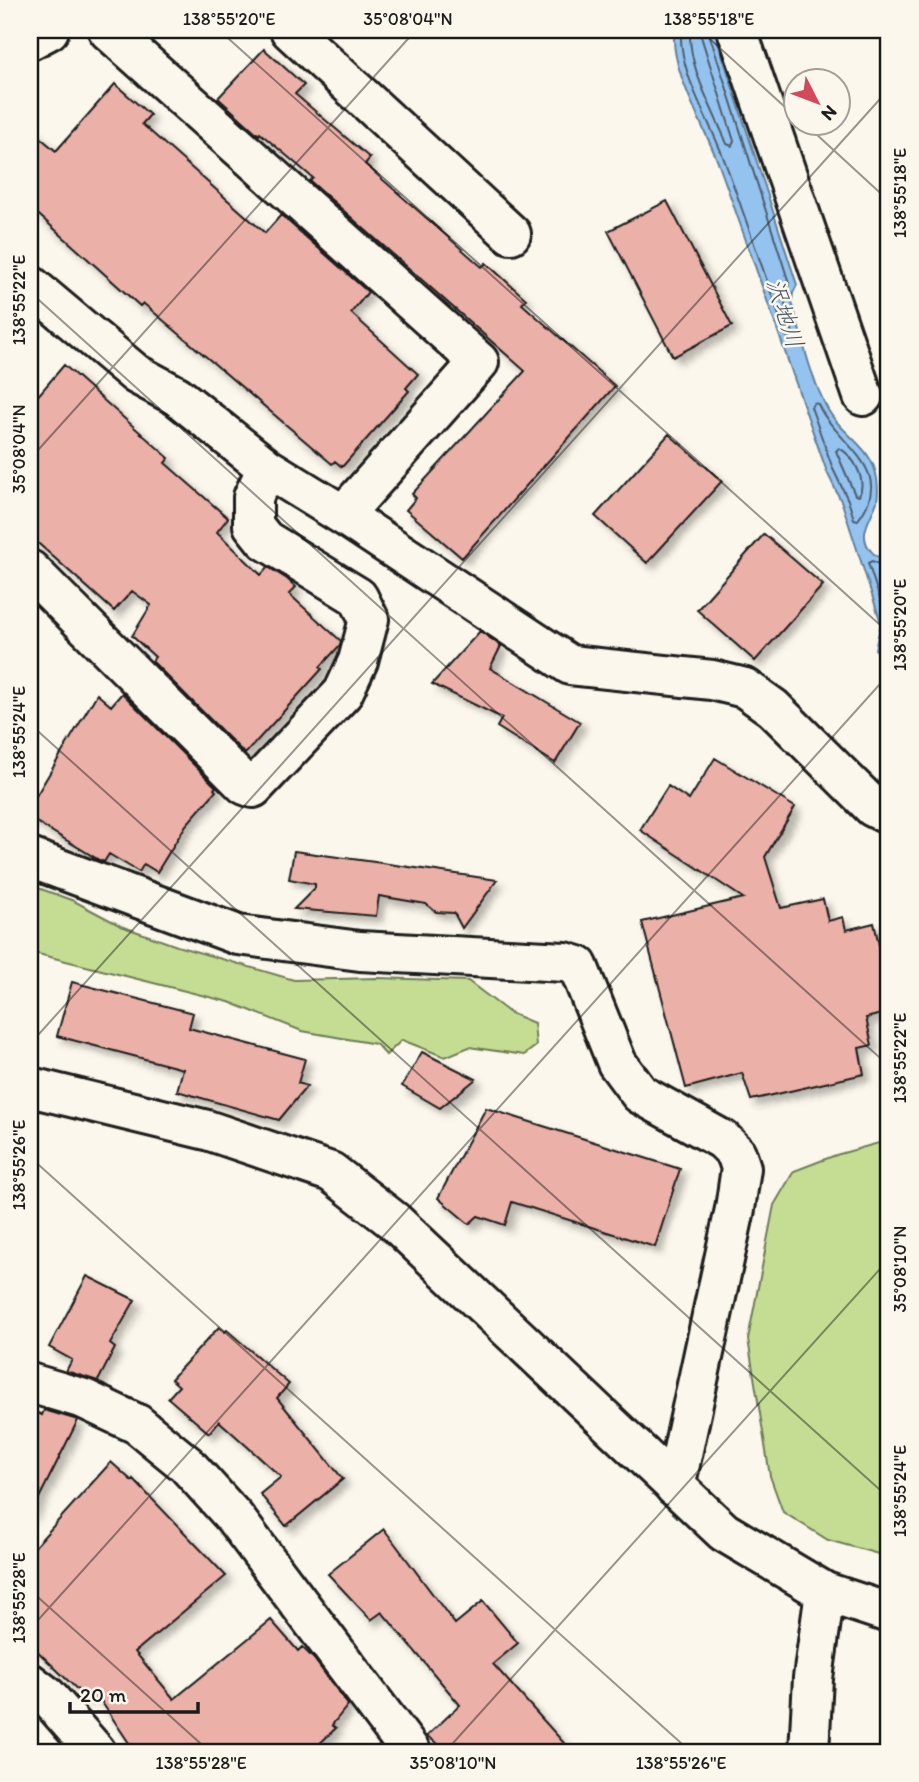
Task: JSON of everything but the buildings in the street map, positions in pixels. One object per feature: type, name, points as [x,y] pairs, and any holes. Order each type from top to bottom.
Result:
[{"type":"street","points":[[30,40],[49,30]]},
{"type":"street","points":[[108,30],[478,362],[343,515]]},
{"type":"street","points":[[737,30],[863,396]]},
{"type":"street","points":[[297,32],[511,234]]},
{"type":"street","points":[[30,285],[136,374],[177,396],[267,468],[570,665],[712,680],[745,688],[773,708],[873,807],[889,815]]},
{"type":"street","points":[[30,570],[245,785],[253,788],[343,693],[358,662],[369,619],[358,597],[265,540],[253,525],[253,497],[267,468]]},
{"type":"street","points":[[30,858],[238,935],[360,951],[565,962],[578,966],[617,1063],[640,1094],[723,1140],[736,1153],[741,1168],[735,1209],[675,1487]]},
{"type":"street","points":[[30,1087],[207,1129],[331,1172],[394,1221],[724,1532],[825,1592],[889,1613]]},
{"type":"street","points":[[30,1383],[84,1399],[137,1424],[186,1464],[233,1517],[411,1752]]},
{"type":"street","points":[[809,1752],[813,1678],[825,1592]]},
{"type":"street","points":[[30,1683],[47,1696],[96,1752]]},
{"type":"green space","points":[[30,885],[74,901],[121,926],[177,946],[294,980],[378,978],[468,981],[510,1013],[534,1023],[536,1046],[524,1055],[469,1047],[445,1057],[402,1040],[386,1055],[376,1044],[302,1031],[229,1002],[30,952]]},
{"type":"green space","points":[[889,1128],[889,1557],[828,1540],[783,1512],[770,1476],[748,1339],[774,1205],[794,1171],[879,1143]]},
{"type":"water","name":"沢地川","points":[[675,30],[714,30],[797,285],[792,302],[816,384],[834,419],[870,458],[874,468],[877,499],[865,538],[873,553],[889,563],[889,660],[875,649],[881,623],[842,503],[827,472],[719,165],[682,79],[674,44]]}]
